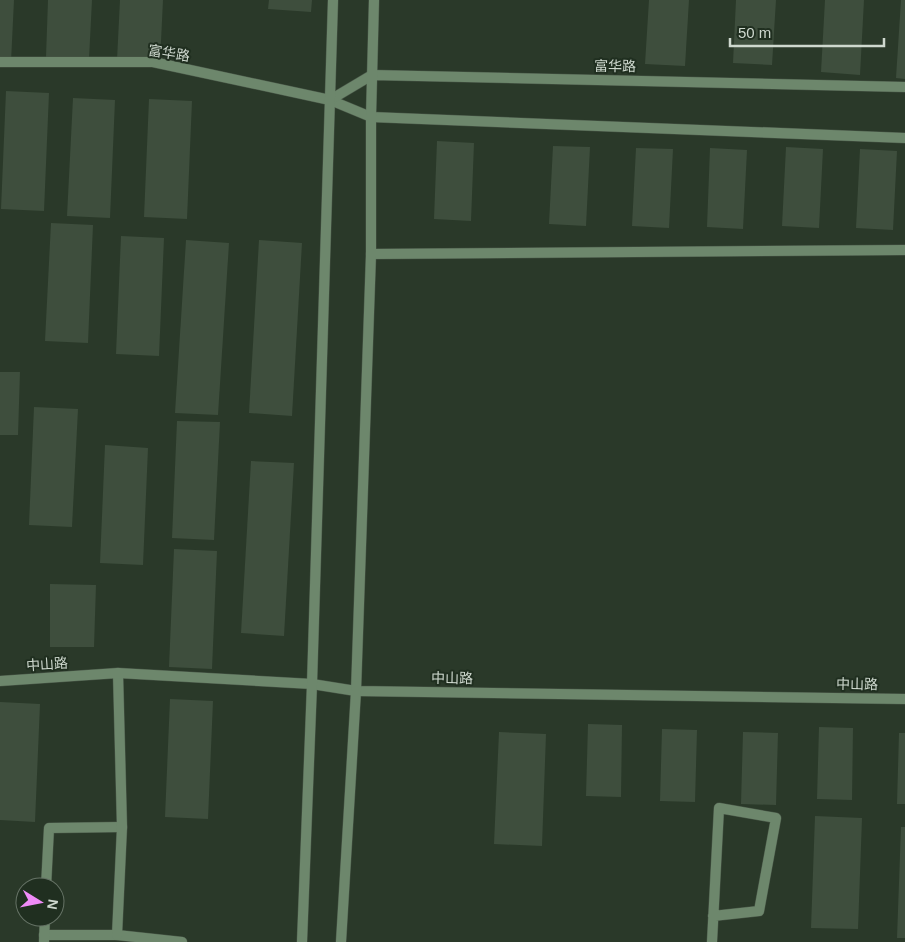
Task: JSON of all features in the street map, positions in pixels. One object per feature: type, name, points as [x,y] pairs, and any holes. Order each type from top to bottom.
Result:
[{"type":"street","points":[[302,942],[312,684],[333,0]]},
{"type":"street","points":[[341,942],[356,690],[371,254],[371,117],[374,0]]},
{"type":"street","name":"富华路","points":[[0,62],[153,62],[330,100],[371,117],[905,138]]},
{"type":"street","points":[[330,100],[372,75]]},
{"type":"street","name":"富华路","points":[[372,75],[905,86]]},
{"type":"street","points":[[371,254],[905,250]]},
{"type":"street","points":[[116,935],[122,828],[118,673]]},
{"type":"street","name":"中山路","points":[[0,681],[118,673],[312,684],[356,690],[905,699]]},
{"type":"street","points":[[712,942],[719,808],[776,818],[759,911],[714,916]]},
{"type":"street","points":[[47,877],[49,828],[122,828]]},
{"type":"street","points":[[44,939],[116,935],[182,942]]},
{"type":"building","points":[[0,0],[14,0],[11,62],[0,61]]},
{"type":"building","points":[[48,0],[92,0],[89,59],[46,57]]},
{"type":"building","points":[[120,0],[163,0],[160,62],[117,60]]},
{"type":"building","points":[[269,0],[312,0],[311,12],[268,9]]},
{"type":"building","points":[[649,0],[689,0],[685,66],[645,64]]},
{"type":"building","points":[[736,0],[776,0],[772,65],[733,63]]},
{"type":"building","points":[[825,0],[864,0],[860,75],[821,72]]},
{"type":"building","points":[[901,0],[905,0],[905,79],[896,78]]},
{"type":"building","points":[[6,91],[49,93],[44,211],[1,209]]},
{"type":"building","points":[[73,98],[115,100],[110,218],[67,216]]},
{"type":"building","points":[[149,99],[192,101],[187,219],[144,217]]},
{"type":"building","points":[[437,141],[474,143],[471,221],[434,219]]},
{"type":"building","points":[[553,146],[590,147],[586,226],[549,224]]},
{"type":"building","points":[[786,147],[823,149],[819,228],[782,226]]},
{"type":"building","points":[[636,148],[673,149],[669,228],[632,226]]},
{"type":"building","points":[[710,148],[747,150],[743,229],[707,227]]},
{"type":"building","points":[[860,149],[897,151],[893,230],[856,228]]},
{"type":"building","points":[[51,223],[93,225],[88,343],[45,341]]},
{"type":"building","points":[[121,236],[164,238],[159,356],[116,354]]},
{"type":"building","points":[[186,240],[229,243],[218,415],[175,413]]},
{"type":"building","points":[[259,240],[302,243],[292,416],[249,413]]},
{"type":"building","points":[[0,372],[20,372],[18,435],[0,435]]},
{"type":"building","points":[[34,407],[78,409],[72,527],[29,525]]},
{"type":"building","points":[[177,421],[220,422],[214,540],[172,538]]},
{"type":"building","points":[[105,445],[148,448],[143,565],[100,563]]},
{"type":"building","points":[[251,461],[294,463],[284,636],[241,633]]},
{"type":"building","points":[[174,549],[217,551],[212,669],[169,667]]},
{"type":"building","points":[[50,584],[96,585],[94,647],[50,647]]},
{"type":"building","points":[[170,699],[213,701],[208,819],[165,817]]},
{"type":"building","points":[[0,702],[40,704],[35,822],[0,820]]},
{"type":"building","points":[[588,724],[622,725],[621,797],[586,796]]},
{"type":"building","points":[[819,727],[853,728],[852,800],[817,799]]},
{"type":"building","points":[[662,729],[697,730],[695,802],[660,801]]},
{"type":"building","points":[[499,732],[546,734],[542,846],[494,844]]},
{"type":"building","points":[[743,732],[778,733],[776,805],[741,804]]},
{"type":"building","points":[[899,733],[905,733],[905,804],[897,804]]},
{"type":"building","points":[[815,816],[862,818],[858,929],[811,928]]},
{"type":"building","points":[[901,827],[905,827],[905,938],[897,938]]}]
